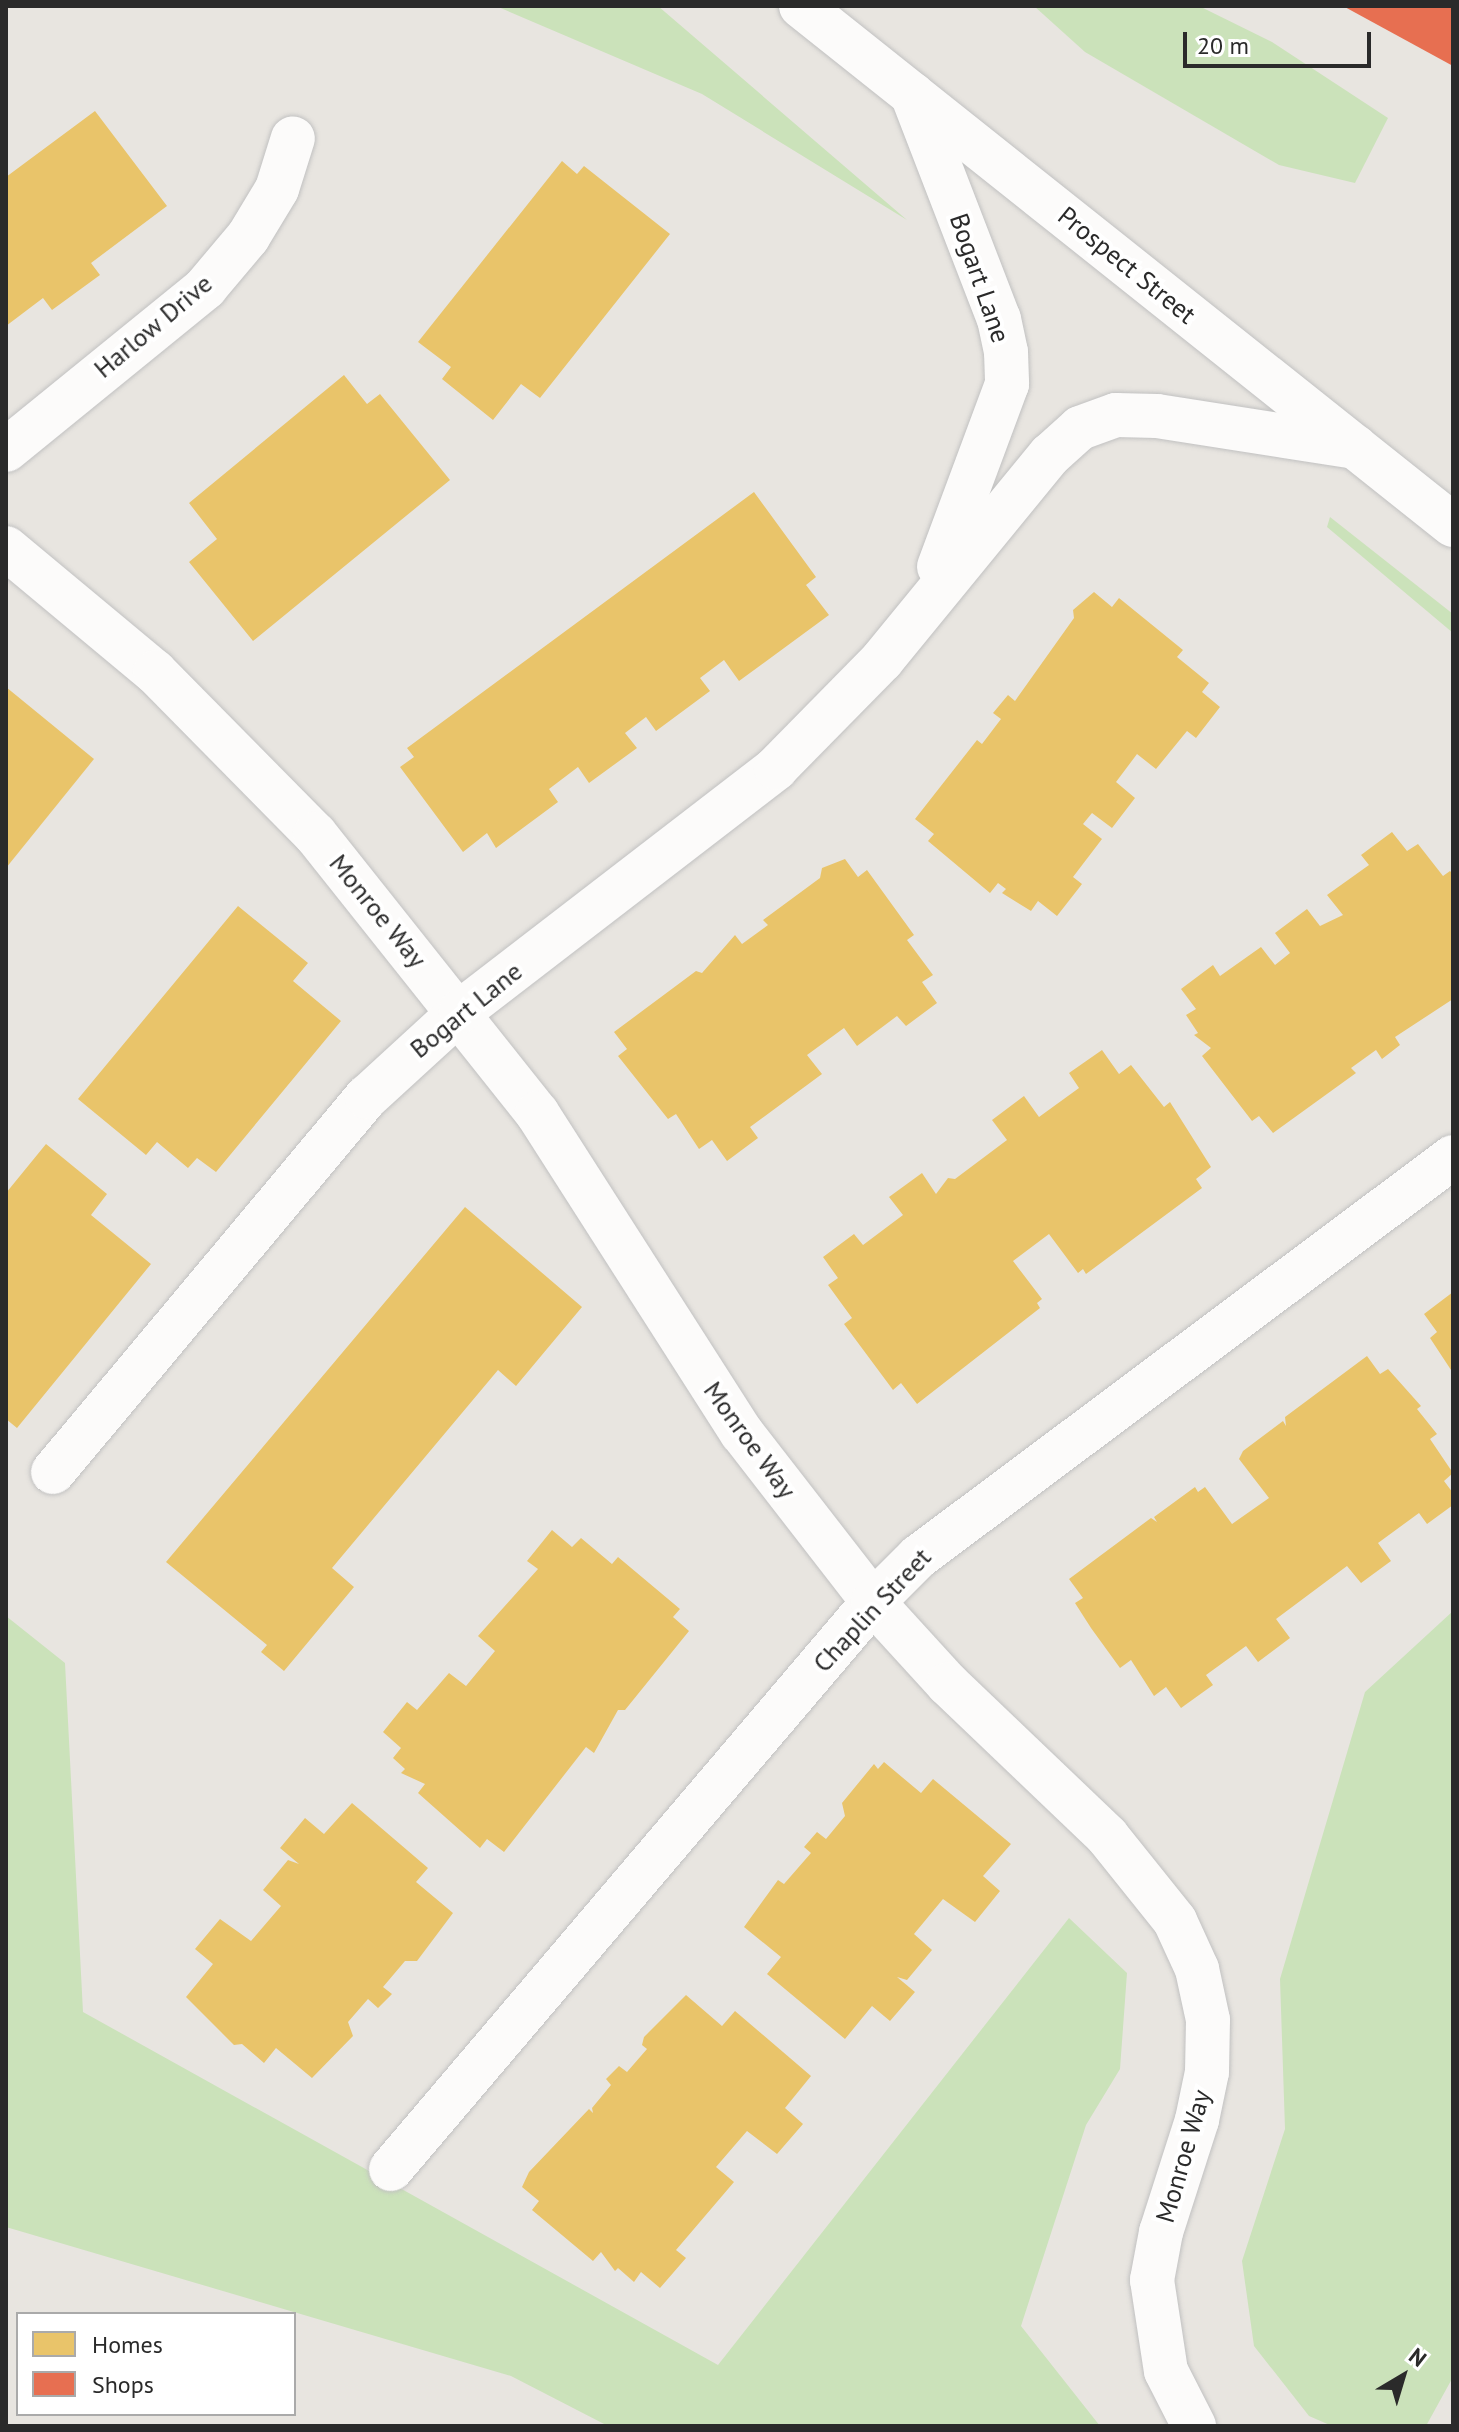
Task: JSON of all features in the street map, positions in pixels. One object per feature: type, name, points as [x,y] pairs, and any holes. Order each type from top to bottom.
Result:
[{"type":"street","name":"Prospect Street","points":[[801,6],[1453,525]]},
{"type":"street","name":"Bogart Lane","points":[[912,94],[999,319],[1006,352],[1007,384],[927,599]]},
{"type":"street","name":"Harlow Drive","points":[[6,450],[205,288],[248,237],[277,189],[293,138]]},
{"type":"street","name":"Bogart Lane","points":[[53,1472],[367,1097],[461,1011],[776,768],[882,660],[927,599],[1050,455],[1080,428],[1116,415],[1157,416],[1356,447]]},
{"type":"street","name":"Monroe Way","points":[[6,548],[108,631],[233,746],[315,834],[461,1011],[537,1113],[742,1433],[873,1602],[1148,1881],[1175,1921],[1197,1969],[1208,2020],[1207,2072],[1152,2280],[1166,2371],[1194,2426]]},
{"type":"street","name":"Chaplin Street","points":[[391,2169],[873,1602],[962,1519],[1453,1157]]},
{"type":"green space","points":[[496,6],[658,6],[907,220],[702,94]]},
{"type":"green space","points":[[1034,6],[1199,6],[1272,42],[1388,118],[1355,183],[1279,165],[1085,52]]},
{"type":"green space","points":[[1330,517],[1453,614],[1453,633],[1327,527]]},
{"type":"green space","points":[[1453,1611],[1453,2377],[1426,2426],[1332,2426],[1309,2416],[1254,2346],[1242,2261],[1285,2129],[1280,1979],[1365,1692]]},
{"type":"green space","points":[[6,1616],[65,1663],[83,2012],[718,2365],[1069,1918],[1127,1973],[1120,2069],[1086,2125],[1021,2326],[1100,2426],[608,2426],[511,2376],[6,2227]]},
{"type":"building: Homes","points":[[95,111],[167,206],[91,263],[100,275],[52,310],[43,298],[6,326],[6,177]]},
{"type":"building: Homes","points":[[562,161],[577,174],[584,166],[670,234],[540,398],[521,384],[493,420],[442,379],[451,367],[418,342]]},
{"type":"building: Homes","points":[[344,375],[367,404],[380,394],[450,480],[253,641],[189,562],[217,539],[189,503]]},
{"type":"building: Homes","points":[[754,492],[816,577],[806,585],[829,615],[739,681],[724,660],[700,678],[710,691],[656,731],[646,717],[625,733],[637,748],[589,783],[578,767],[549,789],[558,802],[496,848],[487,833],[463,852],[400,767],[414,757],[407,748]]},
{"type":"building: Homes","points":[[1094,592],[1112,607],[1119,598],[1183,650],[1177,657],[1209,683],[1202,692],[1220,707],[1196,738],[1187,731],[1156,769],[1137,754],[1116,782],[1135,798],[1112,828],[1092,813],[1083,824],[1102,839],[1073,877],[1082,884],[1057,916],[1038,901],[1031,911],[1002,893],[1006,889],[998,883],[990,893],[928,841],[934,834],[915,819],[977,740],[982,744],[1001,719],[993,713],[1008,695],[1015,701],[1074,618],[1073,610]]},
{"type":"building: Homes","points":[[6,687],[94,759],[6,868]]},
{"type":"building: Homes","points":[[1392,832],[1407,851],[1418,844],[1443,876],[1450,871],[1453,874],[1453,999],[1395,1037],[1400,1045],[1382,1059],[1376,1050],[1351,1068],[1356,1073],[1273,1133],[1259,1116],[1252,1121],[1202,1056],[1211,1048],[1194,1035],[1198,1033],[1186,1015],[1196,1009],[1181,989],[1213,965],[1220,976],[1261,947],[1275,965],[1290,953],[1275,933],[1307,909],[1320,926],[1343,915],[1327,895],[1369,865],[1361,855]]},
{"type":"building: Homes","points":[[845,859],[858,877],[867,870],[914,935],[907,940],[933,975],[922,982],[937,1003],[906,1026],[897,1016],[857,1046],[844,1028],[807,1055],[822,1074],[750,1127],[758,1138],[727,1161],[712,1140],[699,1149],[676,1114],[668,1119],[618,1056],[627,1049],[614,1032],[696,971],[702,973],[735,935],[742,944],[768,925],[763,920],[820,878],[822,868]]},
{"type":"building: Homes","points":[[238,906],[308,963],[293,981],[341,1021],[216,1172],[197,1158],[188,1168],[157,1142],[146,1155],[78,1099]]},
{"type":"building: Homes","points":[[1102,1050],[1119,1074],[1131,1065],[1164,1107],[1170,1102],[1211,1167],[1196,1179],[1202,1188],[1086,1274],[1083,1269],[1078,1273],[1049,1234],[1013,1261],[1042,1299],[1037,1303],[1040,1308],[917,1404],[901,1383],[893,1390],[844,1324],[852,1318],[828,1285],[838,1278],[823,1257],[854,1234],[863,1245],[903,1215],[889,1197],[922,1173],[936,1194],[948,1178],[955,1179],[1007,1140],[992,1120],[1024,1096],[1039,1117],[1079,1088],[1069,1073]]},
{"type":"building: Homes","points":[[46,1144],[107,1194],[91,1215],[151,1264],[17,1428],[6,1419],[6,1193]]},
{"type":"building: Homes","points":[[465,1207],[582,1307],[516,1386],[498,1370],[332,1568],[354,1587],[284,1671],[261,1652],[267,1645],[166,1562]]},
{"type":"building: Homes","points":[[1453,1292],[1453,1373],[1430,1338],[1437,1332],[1424,1314]]},
{"type":"building: Homes","points":[[1367,1356],[1380,1374],[1388,1369],[1421,1406],[1417,1409],[1437,1434],[1430,1439],[1453,1473],[1444,1481],[1453,1493],[1453,1505],[1427,1524],[1419,1513],[1378,1543],[1391,1561],[1361,1583],[1347,1566],[1276,1619],[1290,1638],[1258,1662],[1246,1646],[1206,1675],[1213,1685],[1181,1708],[1166,1687],[1154,1696],[1131,1660],[1120,1668],[1075,1603],[1083,1598],[1069,1579],[1151,1518],[1157,1522],[1154,1517],[1195,1487],[1198,1492],[1205,1487],[1232,1524],[1269,1498],[1239,1459],[1243,1451],[1283,1421],[1286,1426],[1285,1417]]},
{"type":"building: Homes","points":[[552,1530],[572,1547],[581,1538],[612,1564],[618,1557],[680,1609],[673,1617],[689,1631],[625,1710],[618,1710],[594,1753],[586,1747],[504,1852],[487,1839],[480,1848],[418,1793],[425,1784],[401,1773],[405,1769],[393,1758],[401,1748],[383,1732],[407,1702],[417,1710],[449,1673],[466,1686],[495,1651],[478,1636],[538,1569],[527,1561]]},
{"type":"building: Homes","points":[[884,1762],[921,1793],[933,1779],[1011,1844],[983,1876],[1000,1891],[975,1922],[943,1899],[914,1934],[932,1950],[907,1980],[897,1977],[915,1992],[890,2021],[872,2006],[845,2039],[767,1974],[781,1957],[744,1927],[778,1880],[784,1884],[811,1853],[804,1847],[817,1832],[826,1839],[845,1816],[842,1803],[874,1764],[878,1769]]},
{"type":"building: Homes","points":[[352,1803],[428,1868],[416,1882],[453,1913],[417,1961],[405,1961],[383,1987],[392,1994],[378,2008],[368,1999],[348,2022],[353,2036],[312,2078],[276,2048],[264,2063],[242,2044],[234,2045],[186,1997],[213,1964],[195,1949],[220,1919],[251,1941],[281,1906],[263,1890],[288,1860],[299,1864],[280,1848],[305,1818],[324,1834]]},
{"type":"building: Homes","points":[[686,1995],[722,2026],[735,2011],[811,2076],[785,2108],[803,2124],[777,2154],[747,2131],[716,2167],[734,2182],[676,2250],[686,2258],[660,2288],[641,2272],[634,2282],[618,2268],[615,2271],[601,2252],[593,2261],[532,2210],[539,2201],[522,2187],[529,2172],[589,2109],[593,2113],[592,2108],[611,2085],[606,2079],[619,2066],[627,2072],[647,2049],[642,2045],[644,2037]]},
{"type":"building: Shops","points":[[1343,6],[1453,6],[1453,66]]}]
